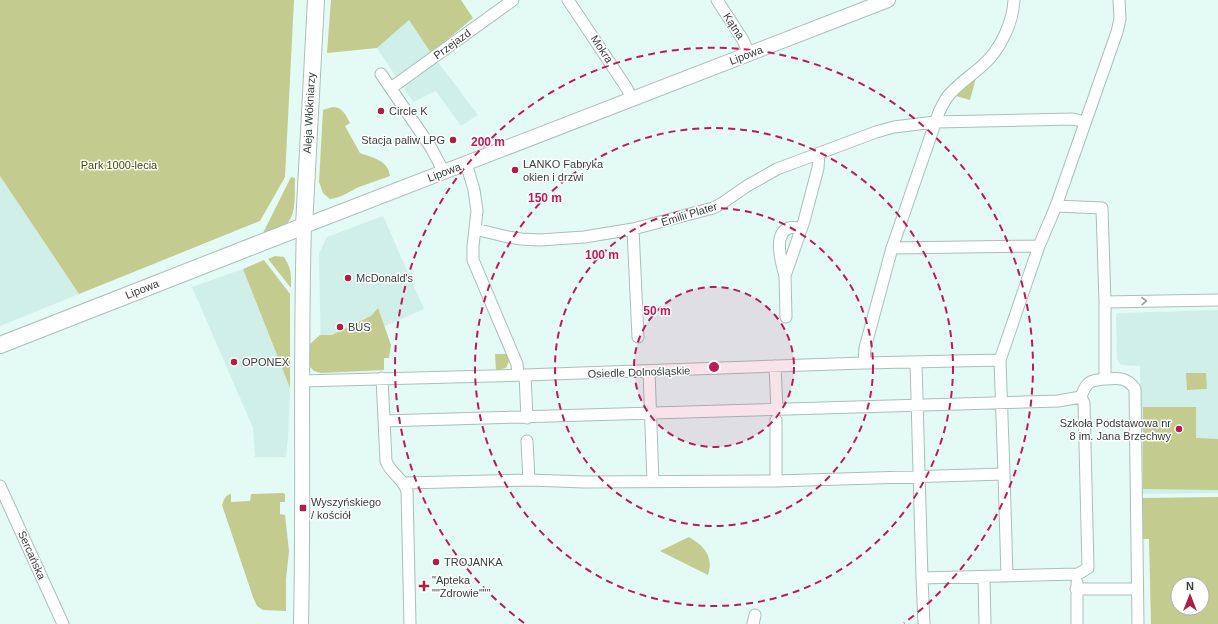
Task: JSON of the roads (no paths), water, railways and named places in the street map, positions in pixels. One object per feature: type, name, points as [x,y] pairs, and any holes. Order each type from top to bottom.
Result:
[{"type":"main road","name":"Aleja Włókniarzy","points":[[304,226],[316,0]]},
{"type":"main road","name":"Lipowa","points":[[0,345],[304,226]]},
{"type":"street","name":"Przejazd","points":[[391,88],[513,0]]},
{"type":"street","name":"Mokra","points":[[568,0],[626,87],[633,100]]},
{"type":"street","name":"Kątna","points":[[716,0],[744,40],[749,54]]},
{"type":"street","name":"Lipowa","points":[[304,226],[633,100],[888,0]]},
{"type":"street","points":[[864,363],[865,348],[892,248],[935,122],[948,96],[984,64],[997,48],[1008,27],[1012,15],[1014,0]]},
{"type":"street","points":[[1007,576],[1000,360],[1039,246],[1056,206],[1120,24],[1119,0]]},
{"type":"street","points":[[381,74],[430,146],[444,172]]},
{"type":"street","name":"Emilii Plater","points":[[475,229],[508,237],[540,240],[584,237],[633,230],[691,215],[717,206],[776,169],[876,132],[894,127],[935,122],[1073,119],[1085,122]]},
{"type":"street","points":[[785,276],[802,228],[818,168],[819,153]]},
{"type":"street","points":[[466,163],[474,190],[477,211],[473,260],[522,376],[527,418]]},
{"type":"street","points":[[1056,206],[1102,208],[1105,302],[1105,379]]},
{"type":"street","points":[[301,624],[304,226]]},
{"type":"street","points":[[786,317],[785,276],[780,255],[780,239],[783,232],[788,228],[802,228]]},
{"type":"street","points":[[633,230],[638,337]]},
{"type":"street","points":[[892,248],[1039,246]]},
{"type":"street","points":[[1105,302],[1218,300]]},
{"type":"street","name":"Osiedle Dolnośląskie","points":[[302,381],[522,376],[864,363],[1000,360]]},
{"type":"street","points":[[916,363],[918,477],[924,624]]},
{"type":"street","points":[[775,366],[776,481]]},
{"type":"street","points":[[649,371],[653,482]]},
{"type":"street","points":[[382,378],[386,461],[388,467],[404,483],[407,491],[410,624]]},
{"type":"street","points":[[922,578],[1078,574],[1088,568],[1084,403],[1081,397],[1086,385],[1093,380],[1123,379],[1130,382],[1135,390],[1138,624]]},
{"type":"street","points":[[384,421],[650,414],[776,415],[916,406],[1058,401],[1081,397]]},
{"type":"street","points":[[527,441],[529,480]]},
{"type":"street","points":[[404,483],[529,480],[653,482],[776,481],[1004,474]]},
{"type":"street","name":"Sercańska","points":[[0,486],[63,624]]},
{"type":"street","points":[[1077,624],[1076,590],[1078,574]]},
{"type":"street","points":[[984,577],[985,624]]},
{"type":"street","points":[[1076,590],[1137,589]]},
{"type":"place","name":"Circle K","points":[[381,111]]},
{"type":"place","name":"Stacja paliw LPG","points":[[453,140]]},
{"type":"place","name":"LANKO Fabryka okien i drzwi","points":[[515,170]]},
{"type":"place","name":"McDonald's","points":[[348,278]]},
{"type":"place","name":"BUS","points":[[340,327]]},
{"type":"place","name":"OPONEX","points":[[234,362]]},
{"type":"place","name":"Szkoła Podstawowa nr 8 im. Jana Brzechwy","points":[[1179,429]]},
{"type":"place","name":"Wyszyńskiego / kościół","points":[[303,508]]},
{"type":"place","name":"TROJANKA","points":[[436,562]]},
{"type":"place","name":"\"Apteka \"\"Zdrowie\"\"\"","points":[[424,586]]},
{"type":"park label","name":"Park 1000-lecia","points":[[119,165]]}]
